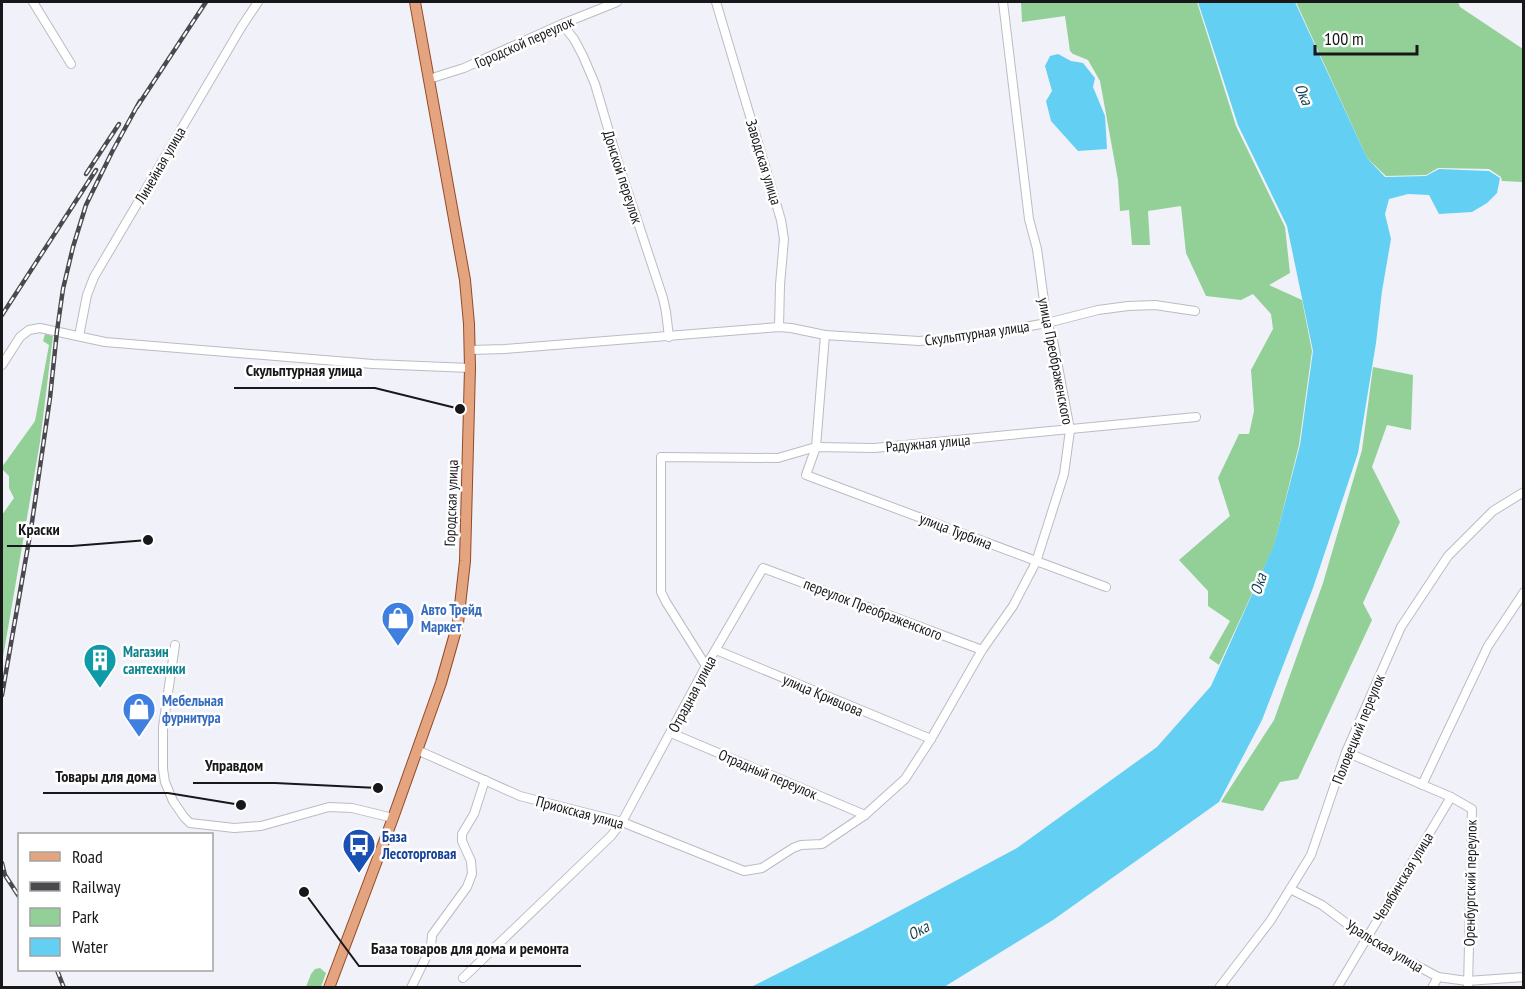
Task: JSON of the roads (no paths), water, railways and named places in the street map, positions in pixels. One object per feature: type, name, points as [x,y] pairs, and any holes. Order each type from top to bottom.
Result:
[{"type":"main road","name":"Городская улица","points":[[329,987],[441,683],[458,623],[465,561],[470,350],[465,280],[415,2]]},
{"type":"street","points":[[33,2],[71,64]]},
{"type":"street","name":"Линейная улица","points":[[79,336],[87,295],[94,277],[258,2]]},
{"type":"street","points":[[591,2],[595,11]]},
{"type":"street","name":"Городской переулок","points":[[429,79],[464,68],[617,2]]},
{"type":"street","name":"Заводская улица","points":[[716,2],[781,220],[784,239],[779,327]]},
{"type":"street","name":"улица Преображенского","points":[[744,871],[762,868],[801,845],[822,844],[865,816],[905,779],[982,651],[1013,606],[1036,562],[1064,474],[1070,430],[1053,340],[1047,323],[1037,249],[1029,219],[1003,2]]},
{"type":"street","name":"Донской переулок","points":[[562,24],[584,56],[595,84],[663,298],[669,336]]},
{"type":"street","name":"Скульптурная улица","points":[[470,350],[497,350],[779,327],[825,334],[919,341],[973,336],[1128,306],[1155,304],[1195,311]]},
{"type":"street","points":[[2,365],[20,337],[29,330],[40,328],[105,342],[373,364],[470,368]]},
{"type":"street","points":[[816,447],[825,334]]},
{"type":"street","name":"Радужная улица","points":[[706,666],[661,592],[661,457],[778,458],[816,447],[874,448],[1196,417]]},
{"type":"street","name":"улица Турбина","points":[[816,447],[806,475],[1106,587]]},
{"type":"street","name":"Половецкий переулок","points":[[1219,987],[1271,920],[1311,855],[1346,752],[1401,627],[1448,556],[1493,511],[1524,492]]},
{"type":"street","name":"Отрадная улица","points":[[463,978],[611,836],[622,822],[706,666],[763,568]]},
{"type":"street","name":"переулок Преображенского","points":[[763,568],[982,651]]},
{"type":"street","points":[[1422,785],[1488,646],[1524,592]]},
{"type":"street","points":[[175,645],[163,727],[163,769],[165,782],[174,801],[190,823],[234,828],[261,826],[329,807],[352,808],[393,818]]},
{"type":"street","name":"улица Кривцова","points":[[716,650],[931,739]]},
{"type":"street","name":"Отрадный переулок","points":[[671,733],[865,816]]},
{"type":"street","name":"Приокская улица","points":[[417,750],[520,796],[622,822],[744,871]]},
{"type":"street","name":"Оренбургский переулок","points":[[1346,752],[1451,797],[1472,809],[1467,984]]},
{"type":"street","points":[[411,987],[431,947],[432,935],[467,887],[472,874],[471,861],[462,841],[462,834],[474,814],[485,780]]},
{"type":"street","name":"Челябинская улица","points":[[1337,987],[1451,797]]},
{"type":"street","name":"Уральская улица","points":[[1290,889],[1322,905],[1366,938],[1438,977],[1467,984],[1524,977]]},
{"type":"street","points":[[1432,987],[1438,977]]},
{"type":"water","name":"Ока","points":[[1198,2],[1295,2],[1367,158],[1385,177],[1426,176],[1439,169],[1489,171],[1500,178],[1497,193],[1487,203],[1472,212],[1439,214],[1429,195],[1408,194],[1389,199],[1385,214],[1391,239],[1358,453],[1313,588],[1262,720],[1219,802],[1053,920],[944,987],[751,987],[1017,848],[1157,747],[1211,686],[1274,545],[1300,445],[1313,351],[1287,226],[1238,125]]},
{"type":"water","points":[[1058,54],[1071,61],[1083,63],[1095,78],[1093,87],[1105,116],[1107,149],[1078,151],[1051,121],[1046,101],[1052,91],[1045,66],[1050,56]]},
{"type":"railway","points":[[137,107],[206,2]]},
{"type":"railway","points":[[2,695],[31,529],[63,289],[86,205],[140,101]]},
{"type":"railway","points":[[86,174],[119,124]]},
{"type":"railway","points":[[2,315],[96,170]]},
{"type":"railway","points":[[2,863],[5,875],[18,895]]},
{"type":"railway","points":[[57,971],[64,988]]},
{"type":"place","name":"Скульптурная улица","points":[[460,409]]},
{"type":"place","name":"Краски","points":[[148,540]]},
{"type":"place","name":"Авто Трейд Маркет","points":[[398,647]]},
{"type":"place","name":"Магазин сантехники","points":[[100,689]]},
{"type":"place","name":"Мебельная фурнитура","points":[[139,738]]},
{"type":"place","name":"Управдом","points":[[378,788]]},
{"type":"place","name":"Товары для дома","points":[[241,805]]},
{"type":"place","name":"База Лесоторговая","points":[[359,874]]},
{"type":"place","name":"База товаров для дома и ремонта","points":[[304,892]]}]
